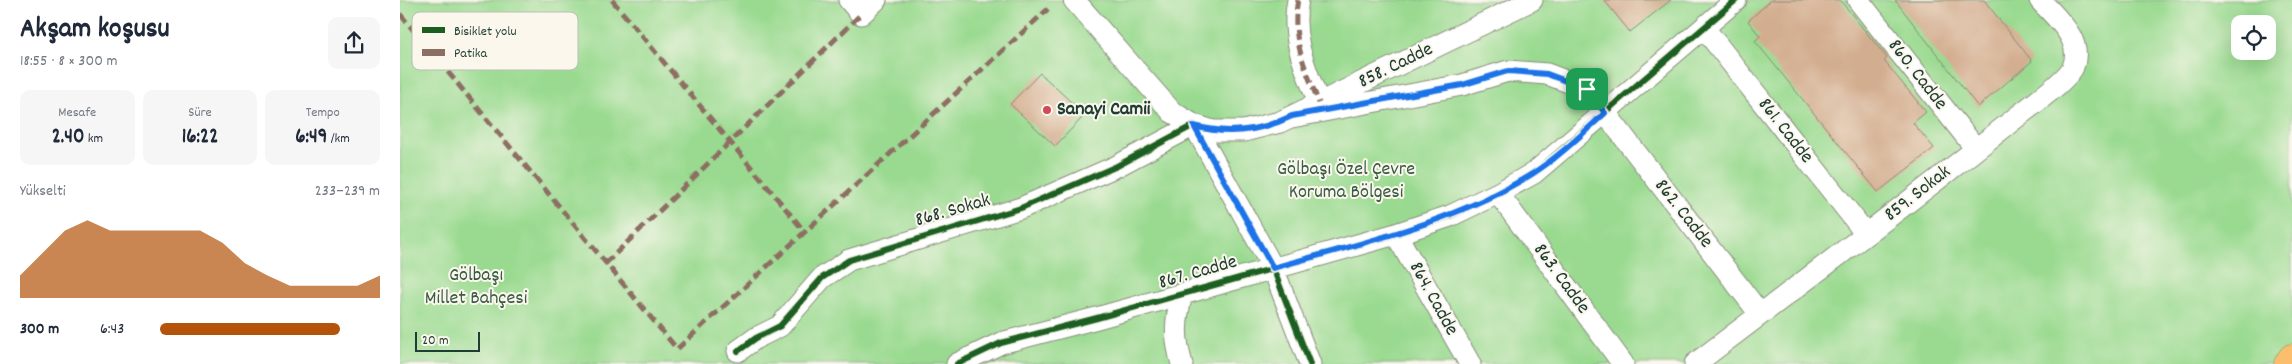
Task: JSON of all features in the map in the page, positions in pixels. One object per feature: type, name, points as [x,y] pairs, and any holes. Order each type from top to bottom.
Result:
[{"type":"highway","points":[[2288,364],[2292,358]]},
{"type":"street","name":"858. Cadde","points":[[1074,0],[1172,112],[1194,126],[1213,131],[1244,130],[1280,122],[1532,0]]},
{"type":"street","points":[[1298,0],[1295,29],[1302,59],[1319,104]]},
{"type":"street","name":"867. Cadde","points":[[957,364],[1001,343],[1396,234],[1450,216],[1534,173],[1736,0]]},
{"type":"street","name":"860. Cadde","points":[[1858,0],[1976,149]]},
{"type":"street","name":"859. Sokak","points":[[1695,364],[1976,149],[2060,82],[2073,69],[2076,56],[2075,44],[2069,33],[2040,0]]},
{"type":"street","name":"861. Cadde","points":[[1704,28],[1866,234]]},
{"type":"street","name":"862. Cadde","points":[[1292,116],[1462,85],[1508,71],[1547,74],[1587,89],[1760,314]]},
{"type":"street","points":[[1194,126],[1273,268],[1310,364]]},
{"type":"street","name":"868. Sokak","points":[[738,351],[756,338],[780,326],[822,278],[849,260],[1021,208],[1117,166],[1194,126]]},
{"type":"street","name":"863. Cadde","points":[[1498,193],[1623,364]]},
{"type":"street","name":"864. Cadde","points":[[1396,234],[1470,364]]},
{"type":"street","points":[[1182,294],[1176,318],[1175,335],[1182,364]]},
{"type":"green space","name":"Gölbaşı Özel Çevre Koruma Bölgesi","points":[[400,0],[2292,0],[2292,364],[400,364]]},
{"type":"building","points":[[1604,0],[1671,0],[1630,32]]},
{"type":"building","points":[[1771,0],[1840,0],[1887,58],[1884,61],[1926,112],[1913,123],[1934,148],[1878,192],[1755,41],[1760,36],[1748,21]]},
{"type":"building","points":[[1895,0],[1984,0],[2032,61],[1978,107]]},
{"type":"building","name":"Sanayi Camii","points":[[1040,73],[1085,115],[1055,146],[1010,104]]},
{"type":"marked path","points":[[612,0],[805,232]]},
{"type":"marked path","points":[[1298,0],[1296,14],[1298,40],[1305,66],[1319,103]]},
{"type":"marked path","points":[[446,70],[677,349],[1048,9]]},
{"type":"marked path","points":[[400,14],[412,29]]},
{"type":"marked path","points":[[605,264],[861,14]]},
{"type":"marked path","points":[[1292,117],[1462,85],[1508,71],[1547,74],[1587,89],[1605,113]]},
{"type":"cycle path","points":[[957,364],[1001,343],[1396,234],[1450,216],[1534,173],[1736,0]]},
{"type":"cycle path","points":[[738,351],[756,338],[780,326],[822,278],[849,260],[1021,208],[1117,166],[1194,125],[1273,268],[1310,364]]},
{"type":"place","name":"Sanayi Camii","points":[[1047,110]]},
{"type":"route","points":[[1508,71],[1547,74],[1587,89],[1605,113],[1534,173],[1450,216],[1396,234],[1273,268],[1194,126],[1213,131],[1244,130],[1280,122],[1292,116],[1394,99],[1462,85],[1508,71]]},
{"type":"park label","name":"Gölbaşı Millet Bahçesi","points":[[476,288]]}]
